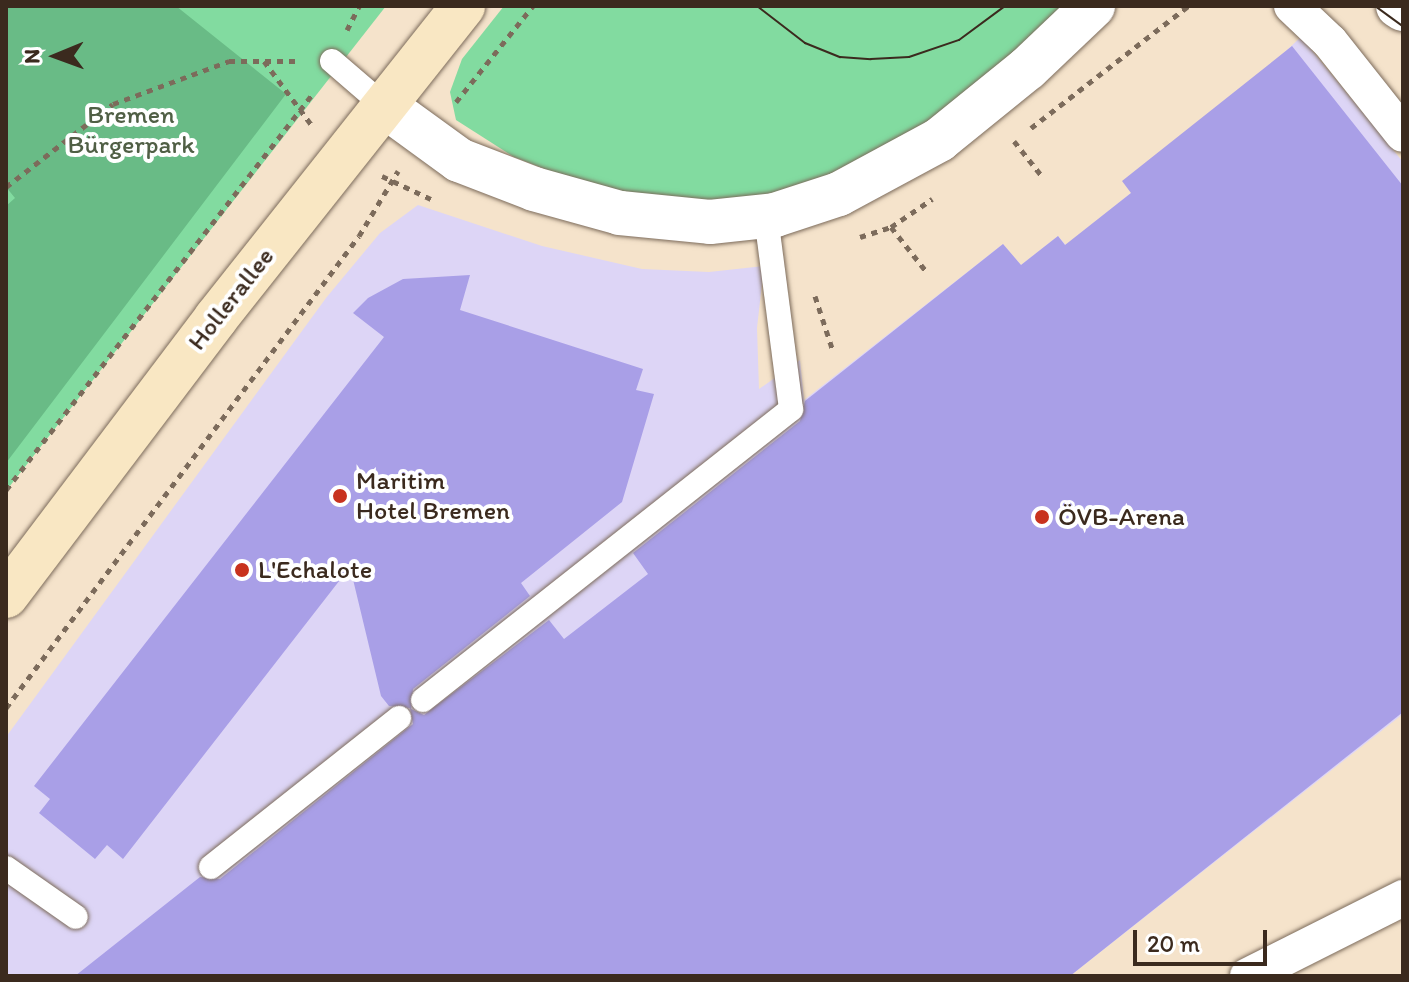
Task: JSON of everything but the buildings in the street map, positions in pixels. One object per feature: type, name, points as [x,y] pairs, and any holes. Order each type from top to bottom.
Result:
[{"type":"main road","name":"Hollerallee","points":[[6,596],[382,104],[463,6]]},
{"type":"street","points":[[382,104],[426,139],[459,160],[534,189],[620,213],[710,222],[766,216],[839,194],[939,140],[1028,68],[1093,6]]},
{"type":"street","points":[[1292,6],[1330,42],[1403,134]]},
{"type":"street","points":[[1248,976],[1403,898]]},
{"type":"lane","points":[[332,61],[382,104]]},
{"type":"lane","points":[[423,700],[791,409],[766,216]]},
{"type":"lane","points":[[211,867],[399,718]]},
{"type":"lane","points":[[6,868],[76,917]]},
{"type":"path","points":[[6,708],[359,236],[390,180],[533,6]]},
{"type":"path","points":[[6,187],[113,104],[229,61],[332,61]]},
{"type":"path","points":[[264,61],[298,113]]},
{"type":"path","points":[[6,490],[298,113],[332,61]]},
{"type":"path","points":[[1014,141],[1041,175]]},
{"type":"path","points":[[891,227],[926,271]]},
{"type":"path","points":[[824,325],[832,348]]},
{"type":"shaded area","points":[[1301,37],[1403,162],[1403,714],[1070,976],[6,976],[6,737],[326,298],[380,233],[418,205],[542,246],[642,269],[709,272],[764,266],[757,328],[759,389],[800,360],[804,400],[1003,244],[1021,265],[1058,236],[1066,245],[1131,193]]},
{"type":"green space","name":"Bremen Bürgerpark","points":[[6,6],[386,6],[6,491]]},
{"type":"green space","name":"Bremen Bürgerpark","points":[[6,6],[176,6],[286,94],[6,463],[6,206],[15,198],[6,187]]},
{"type":"green space","points":[[504,6],[1069,6],[955,105],[873,158],[783,195],[682,205],[581,183],[514,157],[456,120],[450,92],[462,59]]},
{"type":"tram line","points":[[757,6],[805,43],[840,57],[871,59],[909,57],[959,40],[1005,6]]},
{"type":"tram line","points":[[1375,6],[1403,26]]},
{"type":"place","name":"Maritim Hotel Bremen","points":[[340,496]]},
{"type":"place","name":"ÖVB-Arena","points":[[1042,517]]},
{"type":"place","name":"L'Echalote","points":[[242,570]]}]
